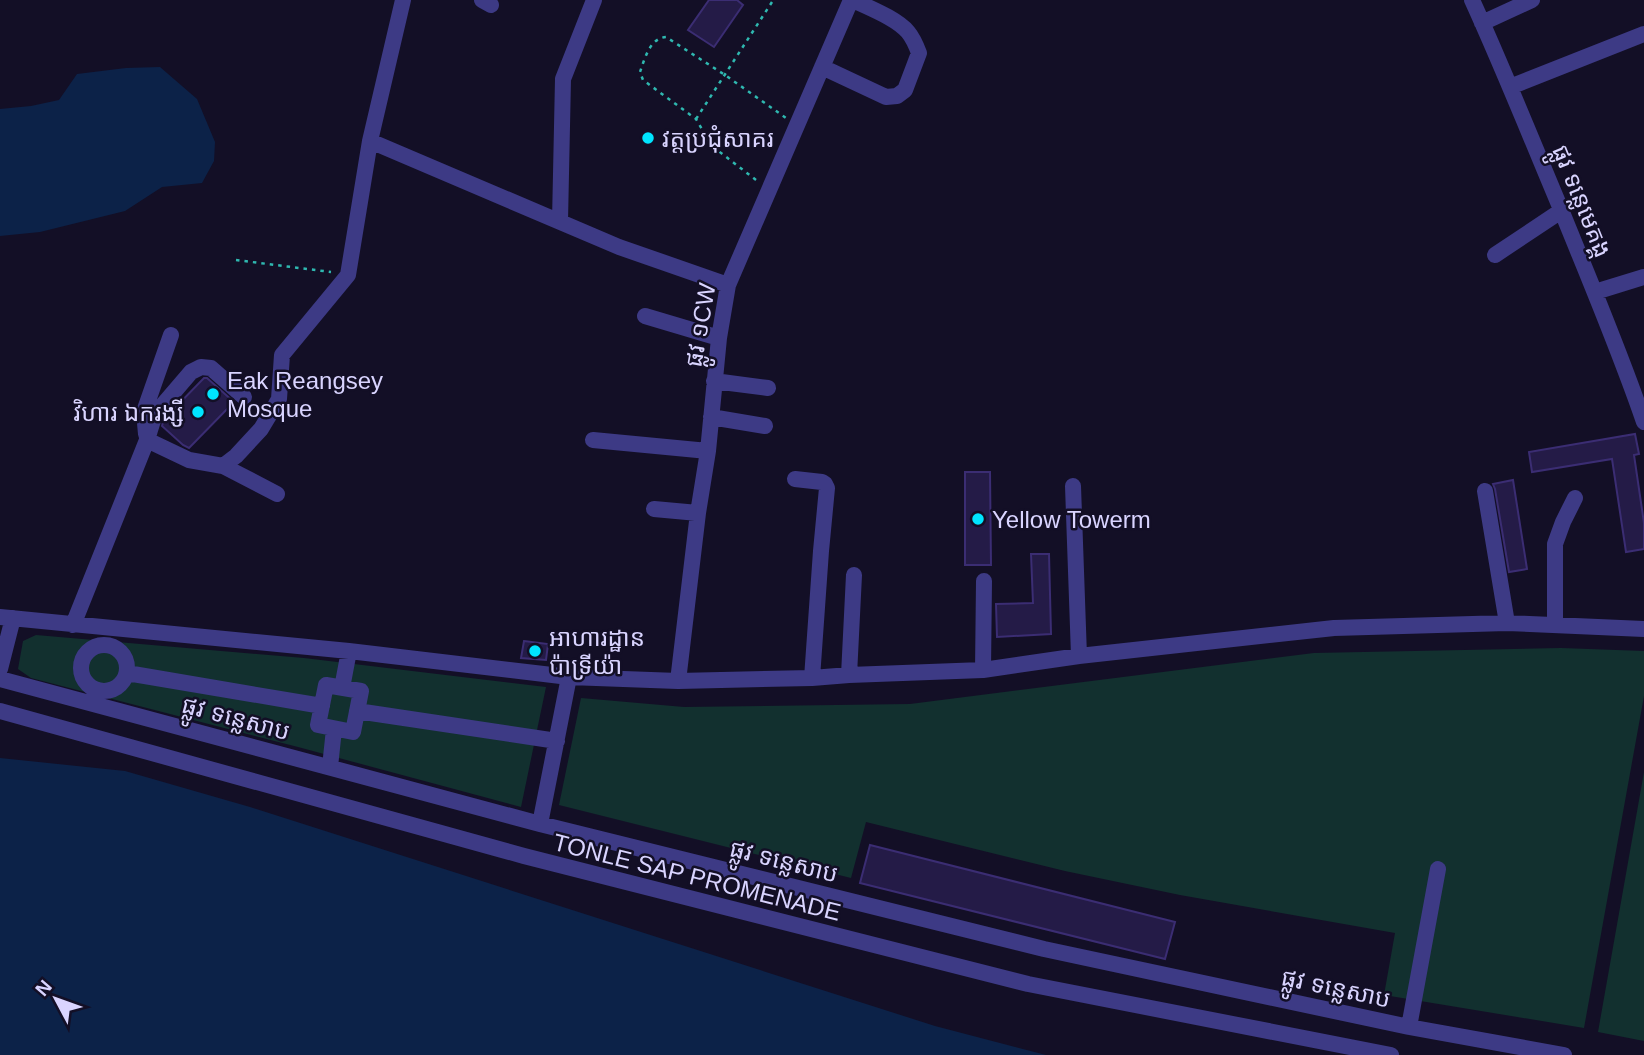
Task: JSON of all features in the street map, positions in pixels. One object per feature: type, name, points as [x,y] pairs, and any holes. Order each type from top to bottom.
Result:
[{"type":"street","points":[[223,467],[261,429],[279,399],[282,355],[348,275],[370,141],[403,0]]},
{"type":"street","points":[[560,221],[563,79],[594,0]]},
{"type":"street","points":[[822,67],[886,97],[897,96],[905,89],[919,52],[913,39],[906,29],[852,0]]},
{"type":"street","name":"ផ្លូវ ១CW","points":[[678,681],[708,451],[719,338],[728,285],[852,0]]},
{"type":"street","name":"ផ្លូវ ទន្លេមេគង្គ","points":[[1472,0],[1595,292],[1644,422]]},
{"type":"street","points":[[1482,23],[1532,0]]},
{"type":"street","points":[[1510,88],[1644,34]]},
{"type":"street","points":[[370,141],[619,247],[728,285]]},
{"type":"street","points":[[1495,255],[1561,211]]},
{"type":"street","points":[[1595,292],[1644,277]]},
{"type":"street","points":[[645,316],[719,338]]},
{"type":"street","points":[[146,440],[144,412],[171,335]]},
{"type":"street","points":[[73,625],[155,414],[191,372],[201,367],[211,368],[244,397]]},
{"type":"street","points":[[714,380],[768,388]]},
{"type":"street","points":[[711,417],[765,425]]},
{"type":"street","points":[[146,440],[189,460],[223,467],[277,494]]},
{"type":"street","points":[[593,440],[708,451]]},
{"type":"street","points":[[795,479],[822,482],[827,488],[812,678]]},
{"type":"street","points":[[1073,486],[1079,656]]},
{"type":"street","points":[[1485,491],[1507,622]]},
{"type":"street","points":[[1555,624],[1555,544],[1575,498]]},
{"type":"street","points":[[654,509],[698,513]]},
{"type":"street","points":[[849,675],[854,575]]},
{"type":"street","points":[[983,670],[984,581]]},
{"type":"street","points":[[0,669],[7,618],[349,651],[569,677],[678,681],[983,670],[1079,656],[1334,628],[1507,622],[1644,629]]},
{"type":"street","points":[[107,646],[109,627]]},
{"type":"street","points":[[107,646],[117,649],[124,656],[127,673],[119,685],[97,697],[84,678],[82,663],[93,648],[107,646]]},
{"type":"street","points":[[342,688],[349,651]]},
{"type":"street","points":[[127,673],[322,706]]},
{"type":"street","points":[[540,824],[569,677]]},
{"type":"street","name":"ផ្លូវ ទន្លេសាប","points":[[0,679],[97,697],[330,767],[540,824],[1044,949],[1409,1027],[1564,1055]]},
{"type":"street","points":[[326,685],[361,691],[353,732],[318,725],[322,706],[326,685]]},
{"type":"street","name":"TONLE SAP PROMENADE","points":[[0,711],[524,856],[1028,984],[1391,1055]]},
{"type":"street","points":[[357,711],[558,741]]},
{"type":"street","points":[[330,767],[334,729]]},
{"type":"street","points":[[1409,1027],[1438,869]]},
{"type":"path","points":[[696,119],[772,2]]},
{"type":"path","points":[[769,190],[712,146],[696,119],[643,80],[640,72],[653,43],[660,37],[666,37],[797,126]]},
{"type":"path","points":[[236,260],[348,275]]},
{"type":"green space","points":[[36,635],[304,658],[546,687],[521,807],[31,678],[18,669],[23,641]]},
{"type":"green space","points":[[1561,648],[1644,651],[1644,696],[1584,1028],[1384,995],[1395,933],[1180,895],[1065,871],[866,822],[851,878],[559,805],[581,698],[684,707],[910,704],[1314,653]]},
{"type":"green space","points":[[1644,772],[1644,1041],[1598,1032]]},
{"type":"water","points":[[160,67],[197,99],[215,142],[214,161],[202,183],[162,187],[125,211],[40,232],[0,236],[0,109],[59,100],[77,74]]},
{"type":"water","points":[[0,758],[125,771],[250,807],[935,1026],[1046,1055],[0,1055]]},
{"type":"building","points":[[709,0],[737,0],[743,5],[714,47],[688,30]]},
{"type":"building","name":"វិហារ ឯករង្សី","points":[[204,378],[234,402],[189,448],[162,426],[164,419]]},
{"type":"building","points":[[1635,434],[1639,454],[1634,455],[1644,523],[1644,549],[1626,552],[1612,459],[1532,472],[1529,452]]},
{"type":"building","name":"Yellow Towerm","points":[[965,472],[990,472],[991,565],[965,565]]},
{"type":"building","points":[[1513,480],[1527,569],[1509,572],[1493,484]]},
{"type":"building","points":[[1031,554],[1049,554],[1051,634],[997,637],[996,604],[1033,603]]},
{"type":"building","name":"អាហារដ្ឋាន ប៉ាទ្រីយ៉ា","points":[[524,641],[548,644],[546,660],[521,658]]},
{"type":"building","points":[[870,845],[1175,922],[1165,959],[860,883]]},
{"type":"place","name":"វត្តប្រជុំសាគរ","points":[[648,138]]},
{"type":"place","name":"Eak Reangsey Mosque","points":[[213,394]]},
{"type":"place","name":"វិហារ ឯករង្សី","points":[[198,412]]},
{"type":"place","name":"Yellow Towerm","points":[[978,519]]},
{"type":"place","name":"អាហារដ្ឋាន ប៉ាទ្រីយ៉ា","points":[[535,651]]}]
